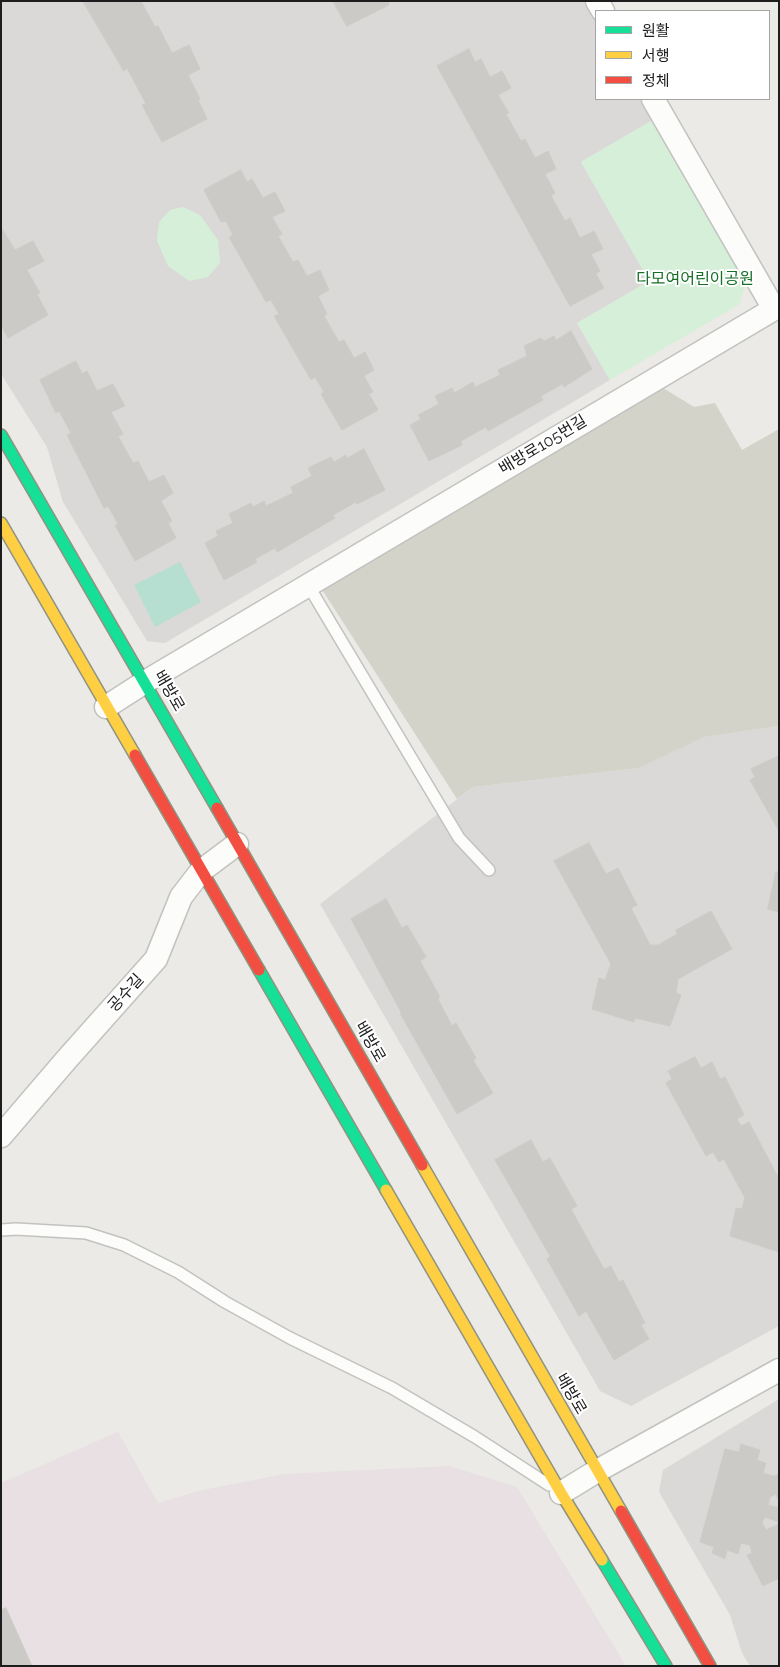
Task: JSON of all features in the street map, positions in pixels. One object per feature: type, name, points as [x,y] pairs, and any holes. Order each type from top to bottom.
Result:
[{"type":"street","name":"배방로105번길","points":[[106,707],[145,682],[774,309],[654,100]]},
{"type":"street","name":"배방로","points":[[1,435],[145,682],[710,1666]]},
{"type":"street","points":[[1,523],[561,1493],[666,1666]]},
{"type":"street","name":"공수길","points":[[1,1136],[156,959],[181,897],[201,871],[237,844]]},
{"type":"street","points":[[561,1493],[779,1370]]},
{"type":"lane","points":[[308,585],[459,838],[489,870]]},
{"type":"lane","points":[[1,1230],[16,1229],[86,1233],[124,1245],[178,1272],[225,1302],[290,1338],[392,1388],[475,1437],[561,1493]]},
{"type":"shaded area","points":[[1,1],[588,1],[595,14],[595,100],[643,100],[653,120],[581,162],[650,281],[577,323],[610,380],[165,643],[147,641],[63,502],[47,447],[1,374]]},
{"type":"shaded area","points":[[660,386],[694,407],[715,403],[742,450],[779,429],[779,726],[704,737],[639,768],[473,787],[457,799],[321,588]]},
{"type":"shaded area","points":[[779,726],[779,1326],[631,1406],[600,1391],[320,904],[473,787],[639,768],[703,737]]},
{"type":"shaded area","points":[[779,1399],[779,1666],[750,1666],[742,1653],[730,1615],[659,1492],[663,1470]]},
{"type":"shaded area","points":[[118,1432],[158,1503],[198,1491],[284,1474],[449,1466],[517,1487],[626,1666],[1,1666],[1,1483]]},
{"type":"green space","name":"다모여어린이공원","points":[[653,120],[746,280],[740,304],[610,380],[577,323],[649,281],[581,162]]},
{"type":"green space","points":[[183,207],[200,215],[218,240],[220,263],[208,277],[189,281],[168,266],[157,241],[159,222],[170,210]]},
{"type":"green space","points":[[180,562],[201,602],[155,627],[134,585]]},
{"type":"building","points":[[83,1],[141,1],[155,27],[158,26],[172,53],[189,45],[200,69],[188,75],[200,99],[198,100],[207,119],[162,142],[142,105],[146,104],[127,68],[124,71]]},
{"type":"building","points":[[333,1],[388,1],[389,5],[347,26]]},
{"type":"building","points":[[469,49],[475,62],[481,59],[490,77],[502,71],[511,88],[498,95],[509,113],[506,114],[521,141],[525,139],[535,158],[548,151],[556,169],[545,174],[555,193],[551,196],[565,221],[570,218],[580,238],[594,231],[603,249],[591,254],[600,271],[596,274],[604,288],[570,306],[437,66]]},
{"type":"building","points":[[241,170],[247,182],[252,179],[263,198],[275,192],[285,211],[272,217],[282,234],[278,236],[293,262],[298,260],[307,276],[320,270],[329,290],[318,296],[327,314],[324,316],[339,342],[344,340],[354,358],[365,352],[374,370],[364,376],[373,392],[369,394],[378,410],[342,430],[321,394],[324,392],[315,377],[311,380],[274,316],[279,314],[271,300],[266,302],[229,237],[233,235],[226,221],[221,222],[204,190]]},
{"type":"building","points":[[1,227],[15,250],[33,241],[44,261],[27,270],[40,293],[37,294],[48,315],[8,338],[1,325]]},
{"type":"building","points":[[571,331],[592,369],[564,387],[562,384],[541,396],[543,400],[488,431],[486,427],[461,441],[462,445],[429,461],[410,425],[421,419],[418,415],[439,404],[435,396],[452,388],[454,393],[473,382],[475,387],[500,375],[498,370],[527,356],[524,346],[541,338],[544,341],[554,336],[556,340]]},
{"type":"building","points":[[76,361],[82,374],[87,371],[97,391],[113,384],[125,406],[111,412],[123,434],[118,436],[133,463],[138,461],[149,482],[164,475],[173,493],[161,501],[172,521],[168,523],[176,538],[135,561],[115,525],[118,524],[108,506],[104,508],[67,435],[71,433],[59,411],[56,413],[40,380]]},
{"type":"building","points":[[364,449],[385,490],[357,504],[356,502],[333,515],[335,518],[277,552],[275,548],[255,559],[257,562],[224,580],[205,543],[218,536],[216,531],[233,523],[229,514],[251,503],[253,507],[264,501],[266,506],[293,493],[291,487],[312,476],[308,468],[331,457],[334,462],[346,455],[347,458]]},
{"type":"building","points":[[779,756],[779,831],[750,780],[755,777],[751,769]]},
{"type":"building","points":[[589,843],[606,874],[618,868],[637,905],[631,908],[650,945],[658,945],[677,934],[676,930],[711,911],[732,949],[678,979],[676,993],[681,995],[670,1026],[635,1018],[634,1022],[592,1009],[599,978],[605,980],[611,964],[554,861]]},
{"type":"building","points":[[776,872],[779,872],[779,912],[768,909]]},
{"type":"building","points":[[386,899],[402,928],[407,925],[426,957],[420,961],[440,997],[438,999],[452,1026],[456,1023],[476,1058],[473,1060],[493,1093],[457,1114],[400,1013],[351,919]]},
{"type":"building","points":[[695,1057],[701,1068],[712,1062],[720,1079],[725,1077],[744,1115],[737,1119],[741,1126],[749,1122],[779,1179],[779,1252],[730,1236],[736,1208],[742,1209],[745,1198],[724,1159],[719,1162],[713,1152],[706,1156],[666,1083],[672,1079],[668,1071]]},
{"type":"building","points":[[531,1140],[543,1162],[550,1158],[577,1206],[571,1209],[604,1269],[611,1266],[619,1282],[623,1280],[645,1323],[641,1325],[649,1339],[614,1360],[586,1311],[579,1316],[547,1259],[550,1256],[495,1160]]},
{"type":"building","points":[[741,1444],[760,1450],[757,1460],[766,1463],[763,1473],[773,1476],[779,1474],[779,1501],[776,1494],[770,1497],[768,1505],[779,1508],[778,1522],[765,1517],[762,1523],[766,1530],[779,1524],[779,1578],[763,1586],[747,1555],[752,1553],[750,1545],[741,1543],[738,1554],[727,1550],[725,1559],[712,1553],[714,1547],[700,1542],[725,1449],[739,1452]]},
{"type":"building","points":[[6,1608],[32,1666],[1,1666],[1,1610]]},
{"type":"traffic: fast","points":[[1,435],[217,808]]},
{"type":"traffic: fast","points":[[259,970],[386,1190]]},
{"type":"traffic: fast","points":[[602,1560],[666,1666]]},
{"type":"traffic: slow","points":[[1,523],[135,755]]},
{"type":"traffic: slow","points":[[422,1165],[621,1511]]},
{"type":"traffic: slow","points":[[386,1190],[561,1493],[602,1560]]},
{"type":"traffic: jam","points":[[135,755],[259,970]]},
{"type":"traffic: jam","points":[[217,808],[422,1165]]},
{"type":"traffic: jam","points":[[621,1511],[710,1666]]}]
